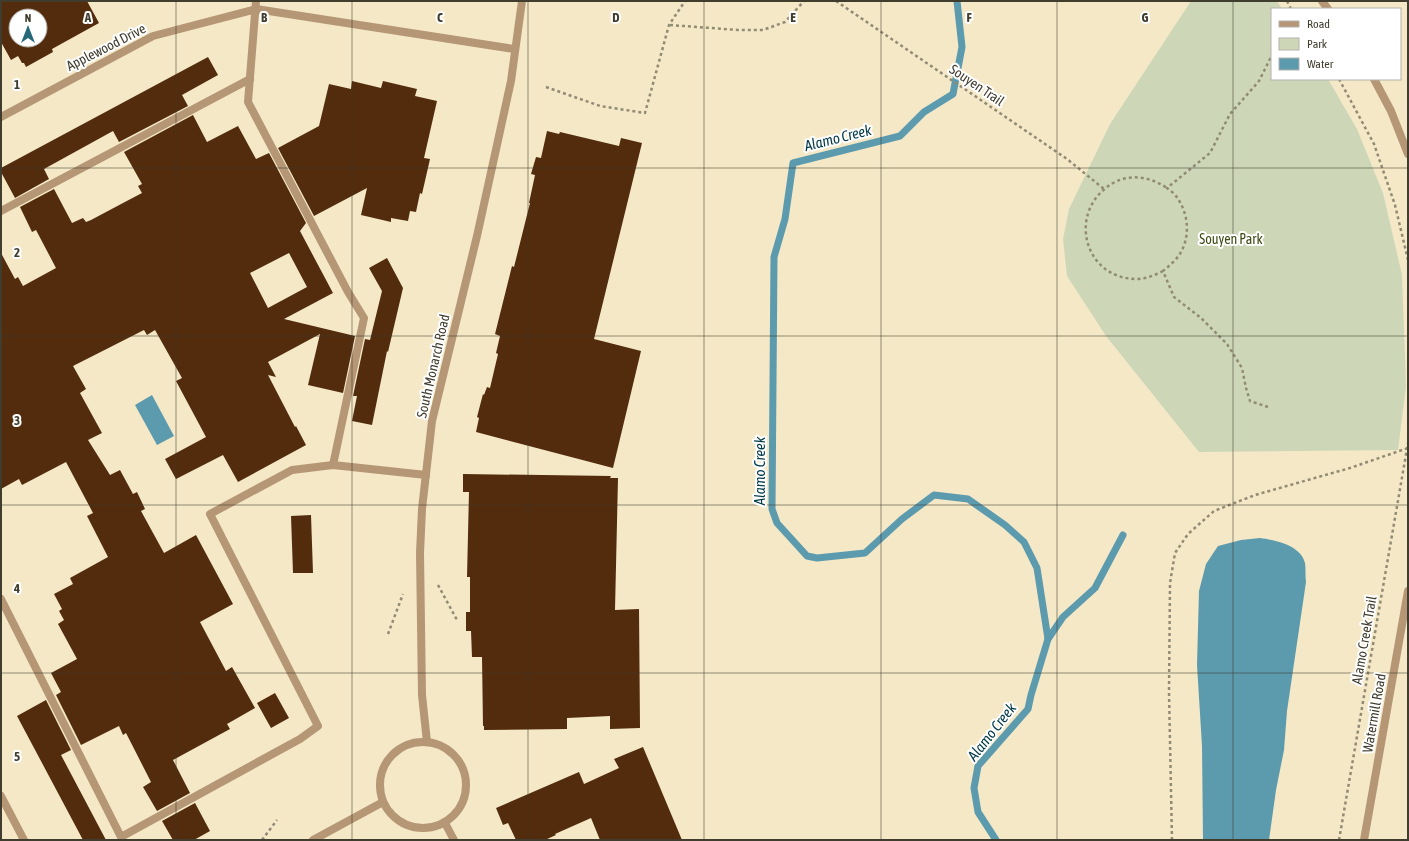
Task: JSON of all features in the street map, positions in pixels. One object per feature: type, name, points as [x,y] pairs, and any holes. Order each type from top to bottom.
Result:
[{"type":"street","name":"South Monarch Road","points":[[426,742],[422,695],[420,553],[432,421],[477,236],[511,81],[514,49],[522,1]]},
{"type":"street","name":"Applewood Drive","points":[[1,117],[153,36],[256,5],[514,49]]},
{"type":"street","points":[[256,5],[248,102],[341,278],[364,318],[333,465]]},
{"type":"street","points":[[1,211],[250,78]]},
{"type":"street","points":[[1375,80],[1391,111],[1408,154]]},
{"type":"street","points":[[1,599],[121,837],[300,739],[318,726],[210,514],[292,470],[333,465],[426,475]]},
{"type":"street","name":"Watermill Road","points":[[1364,840],[1408,591]]},
{"type":"street","points":[[426,742],[447,749],[455,756],[462,765],[466,775],[467,786],[463,802],[454,816],[445,823],[436,827],[425,829],[405,825],[392,815],[383,802],[380,783],[388,760],[399,750],[407,745],[426,742]]},
{"type":"street","points":[[1,796],[24,840]]},
{"type":"street","points":[[313,840],[383,802]]},
{"type":"street","points":[[445,823],[454,840]]},
{"type":"path","points":[[546,87],[600,106],[645,112],[669,25],[685,1]]},
{"type":"path","points":[[669,25],[738,30],[763,30],[785,22],[804,1]]},
{"type":"path","name":"Souyen Trail","points":[[836,1],[1067,159],[1104,189]]},
{"type":"path","points":[[1167,188],[1210,153],[1230,114],[1259,81],[1271,57]]},
{"type":"path","points":[[1340,80],[1374,144],[1395,206],[1408,260]]},
{"type":"path","points":[[1132,177],[1151,179],[1167,188],[1178,198],[1185,211],[1187,237],[1182,251],[1174,262],[1163,271],[1150,277],[1137,279],[1113,274],[1096,259],[1087,242],[1085,232],[1087,212],[1097,195],[1104,189],[1118,180],[1132,177]]},
{"type":"path","points":[[1163,271],[1174,297],[1201,318],[1227,344],[1242,368],[1250,401],[1268,408]]},
{"type":"path","name":"Alamo Creek Trail","points":[[1339,840],[1408,443]]},
{"type":"path","points":[[1172,840],[1169,692],[1170,583],[1175,553],[1188,534],[1214,511],[1254,495],[1350,468],[1408,448]]},
{"type":"path","points":[[435,580],[457,620]]},
{"type":"path","points":[[262,840],[277,820]]},
{"type":"green space","name":"Souyen Park","points":[[1191,1],[1277,1],[1281,8],[1271,8],[1271,80],[1329,80],[1357,129],[1383,193],[1402,275],[1406,386],[1398,450],[1199,452],[1106,336],[1067,276],[1063,239],[1069,209],[1110,124]]},
{"type":"water","points":[[152,395],[174,436],[157,445],[135,405]]},
{"type":"water","points":[[1260,538],[1287,544],[1298,552],[1303,557],[1305,563],[1306,582],[1287,711],[1284,750],[1276,790],[1269,840],[1203,840],[1202,746],[1197,665],[1199,591],[1206,564],[1218,546],[1241,540]]},
{"type":"building","points":[[1,1],[87,1],[99,23],[52,49],[53,52],[26,67],[18,56],[11,60],[1,42]]},
{"type":"building","points":[[208,57],[218,75],[182,95],[188,106],[119,142],[113,131],[44,169],[49,179],[15,198],[1,172],[1,168]]},
{"type":"building","points":[[352,81],[381,88],[383,81],[417,89],[415,96],[437,101],[424,158],[430,159],[422,194],[420,193],[416,212],[410,211],[408,221],[391,218],[391,222],[361,215],[367,188],[314,216],[278,148],[319,126],[329,84],[351,89]]},
{"type":"building","points":[[193,115],[207,142],[238,126],[256,159],[269,153],[306,223],[300,231],[333,293],[284,319],[355,336],[343,393],[308,385],[320,334],[268,362],[276,377],[268,375],[306,445],[238,482],[223,455],[176,479],[165,459],[206,437],[176,381],[182,378],[155,330],[147,335],[144,330],[73,366],[86,389],[80,393],[102,433],[88,440],[110,475],[120,470],[133,494],[137,492],[145,509],[141,511],[164,553],[196,535],[233,604],[200,622],[226,671],[232,667],[255,708],[227,724],[230,729],[173,760],[190,793],[157,811],[143,787],[151,782],[126,733],[123,735],[119,726],[81,745],[56,695],[61,692],[51,673],[77,659],[58,624],[64,620],[59,611],[62,609],[54,594],[73,584],[70,578],[108,557],[87,516],[93,513],[66,462],[22,485],[19,479],[1,489],[1,253],[15,279],[18,277],[23,286],[56,268],[36,230],[32,232],[20,207],[54,189],[72,223],[83,218],[86,222],[91,220],[142,193],[138,186],[142,184],[124,152]],"holes":[[[289,253],[307,287],[268,308],[250,273]]]},
{"type":"building","points":[[547,131],[559,134],[560,132],[619,146],[621,138],[642,143],[594,339],[641,351],[613,468],[476,432],[479,418],[477,417],[483,394],[484,395],[487,387],[490,388],[498,354],[496,353],[500,336],[495,334],[530,203],[535,175],[531,174],[536,157],[541,158]]},
{"type":"building","points":[[387,258],[403,288],[388,352],[387,351],[372,425],[352,421],[357,396],[353,396],[365,339],[370,340],[382,291],[369,268]]},
{"type":"building","points":[[463,474],[611,476],[610,478],[618,478],[615,610],[639,609],[640,728],[610,729],[610,716],[567,718],[567,729],[484,730],[482,657],[472,657],[471,631],[466,631],[466,612],[470,612],[470,577],[467,577],[469,492],[463,492]]},
{"type":"building","points":[[311,515],[313,573],[293,573],[291,516]]},
{"type":"building","points":[[275,693],[289,718],[271,728],[257,703]]},
{"type":"building","points":[[46,700],[71,750],[61,755],[106,840],[83,840],[17,716]]},
{"type":"building","points":[[643,747],[682,840],[600,840],[591,818],[545,840],[516,840],[508,823],[503,825],[496,808],[579,772],[584,784],[619,768],[614,759]]},
{"type":"building","points":[[195,803],[210,831],[194,840],[173,840],[162,821]]},
{"type":"waterway","name":"Alamo Creek","points":[[957,1],[962,47],[953,94],[924,112],[900,136],[793,163],[785,219],[774,257],[772,509],[777,523],[807,556],[817,558],[865,553],[902,519],[934,495],[968,499],[1005,525],[1024,542],[1037,568],[1048,639],[1028,709],[978,766],[974,788],[978,812],[996,840]]},
{"type":"waterway","points":[[1048,639],[1063,617],[1095,588],[1123,535]]}]
